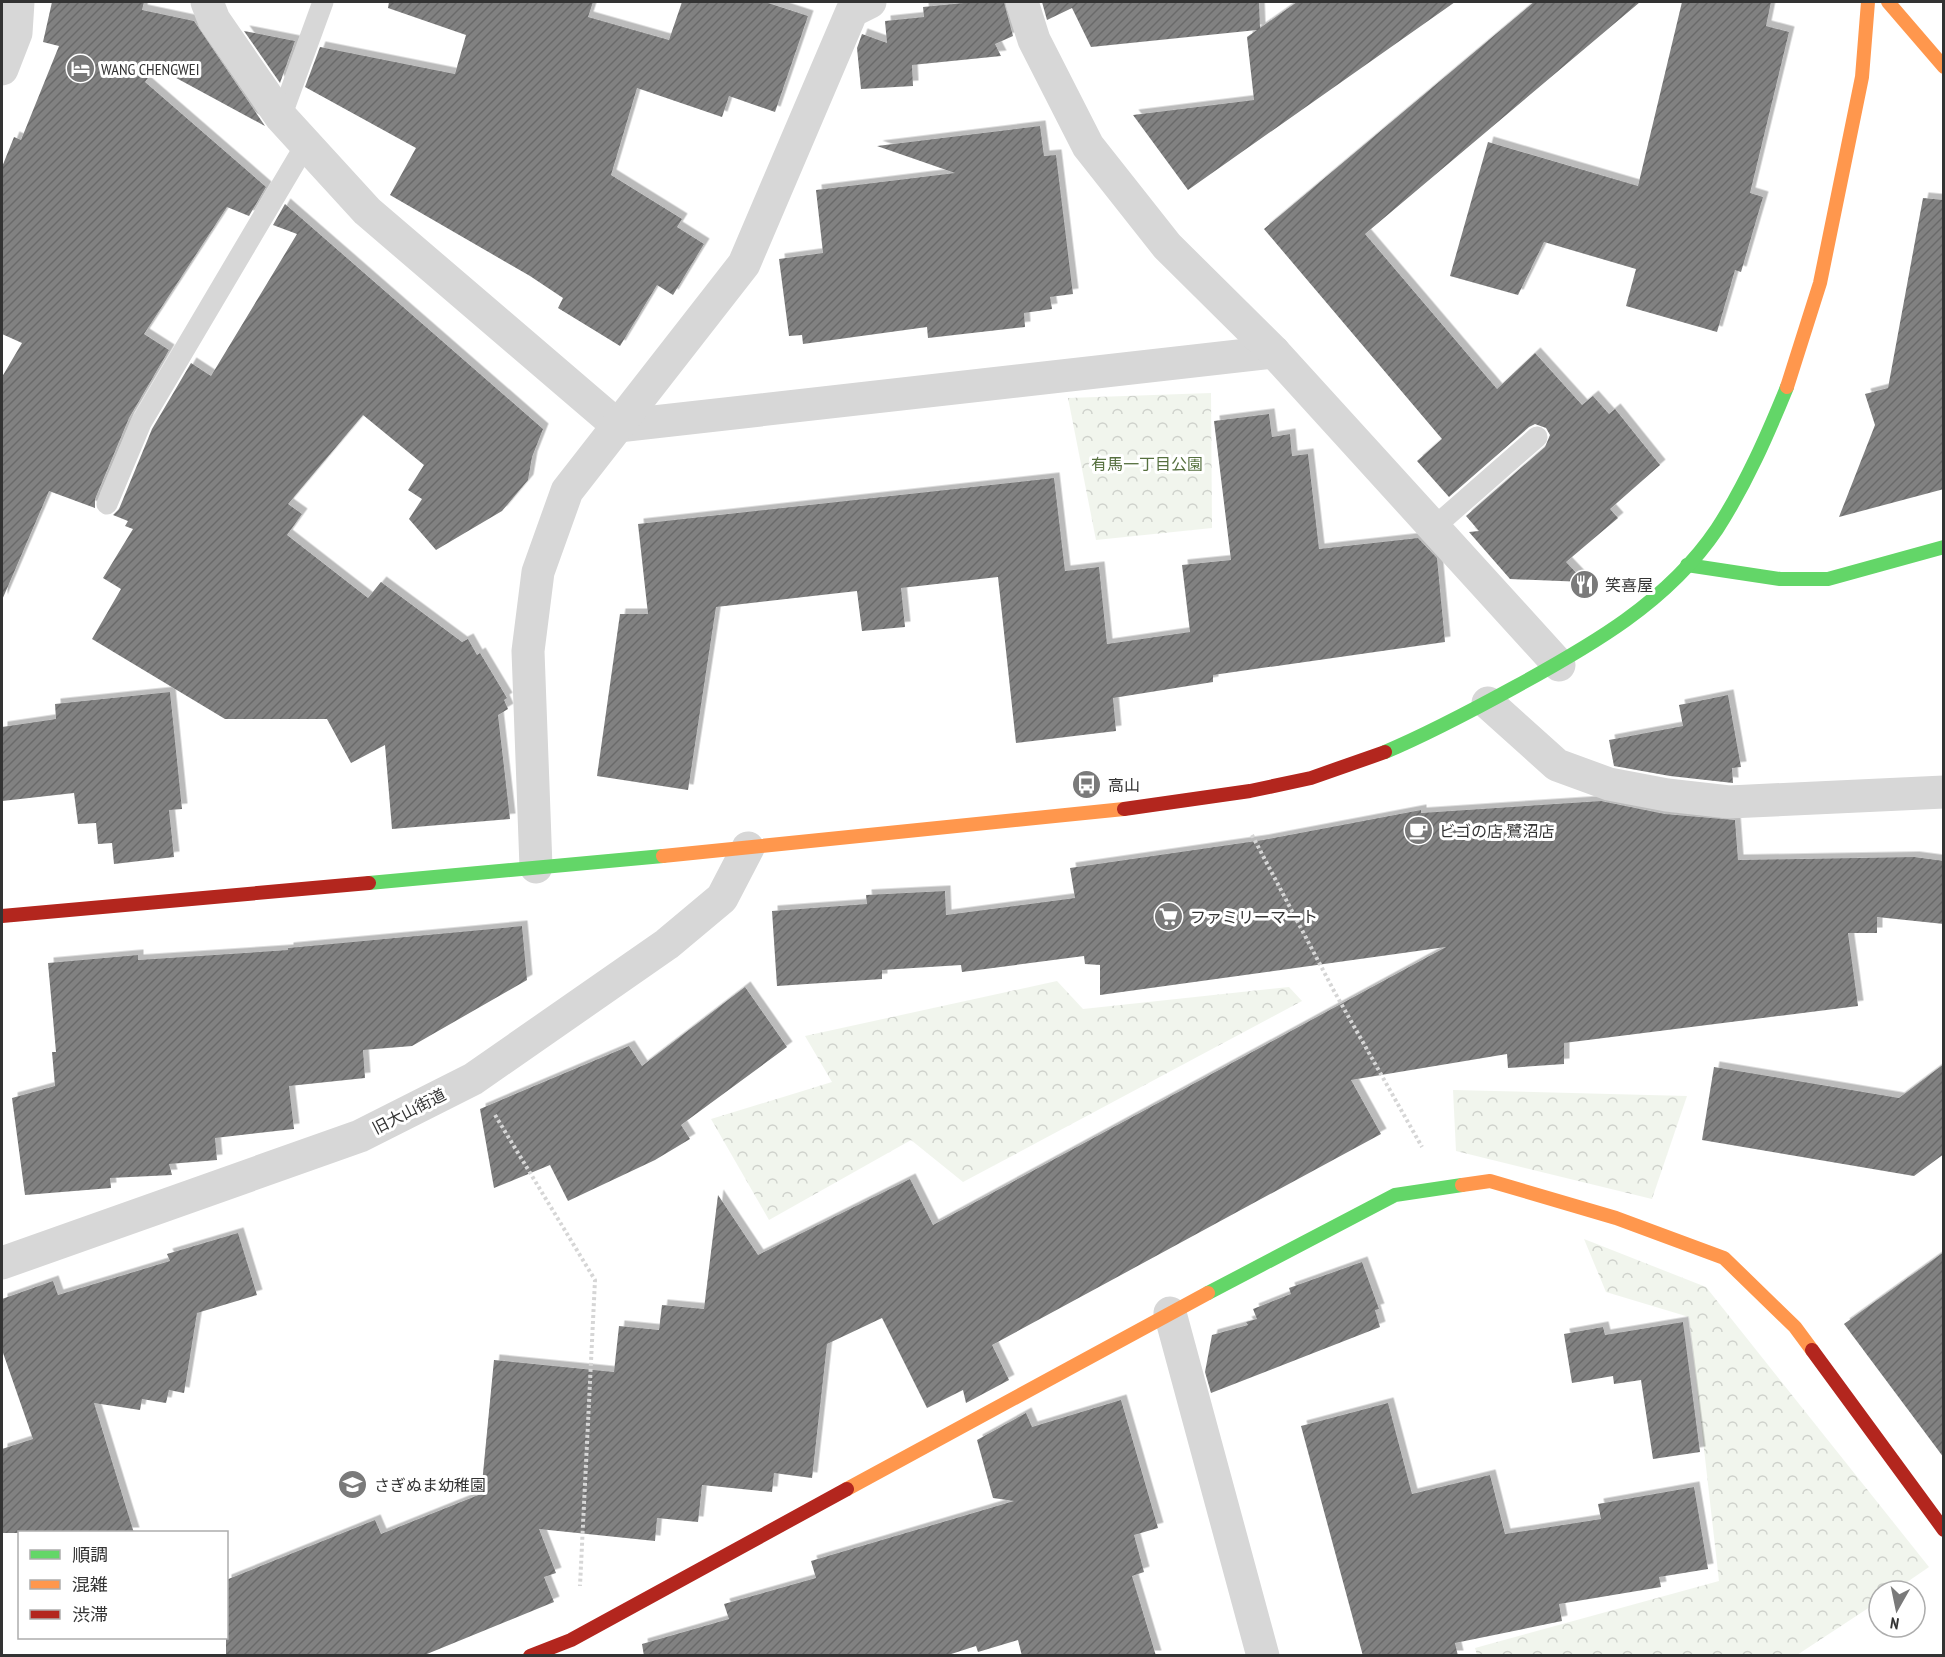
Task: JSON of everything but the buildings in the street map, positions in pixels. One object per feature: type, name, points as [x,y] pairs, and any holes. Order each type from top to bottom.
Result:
[{"type":"street","points":[[2,69],[16,33],[18,2]]},
{"type":"street","points":[[207,2],[214,20],[281,117],[367,211],[618,426],[1274,352]]},
{"type":"street","points":[[1022,2],[1034,40],[1088,146],[1167,246],[1274,352],[1559,665]]},
{"type":"street","points":[[2,916],[1026,822],[1250,791],[1311,778],[1387,751],[1488,703],[1594,644],[1644,608],[1687,566],[1716,530],[1755,464],[1792,376],[1825,260],[1862,77],[1868,2]]},
{"type":"street","points":[[1888,2],[1944,68]]},
{"type":"street","points":[[536,867],[528,651],[538,572],[567,492],[744,264],[855,5]]},
{"type":"street","points":[[1687,566],[1780,579],[1828,579],[1944,547]]},
{"type":"street","points":[[1488,703],[1557,765],[1609,784],[1667,795],[1729,802],[1944,792]]},
{"type":"street","name":"旧大山街道","points":[[2,1263],[135,1213],[360,1136],[473,1079],[667,944],[722,898],[748,848]]},
{"type":"street","points":[[530,1656],[575,1643],[1170,1313],[1395,1195],[1490,1181],[1616,1218],[1724,1258],[1795,1327],[1944,1530]]},
{"type":"street","points":[[1170,1313],[1263,1656]]},
{"type":"lane","points":[[281,117],[323,2]]},
{"type":"lane","points":[[107,504],[141,423],[306,144]]},
{"type":"lane","points":[[1433,528],[1537,437]]},
{"type":"path","points":[[1250,831],[1334,991],[1445,1187]]},
{"type":"path","points":[[473,1079],[595,1280],[575,1643]]},
{"type":"green space","name":"有馬一丁目公園","points":[[1211,393],[1212,528],[1096,540],[1068,398]]},
{"type":"green space","points":[[1057,981],[1083,1009],[1289,987],[1302,1001],[963,1182],[911,1140],[769,1220],[711,1119],[832,1082],[805,1036]]},
{"type":"green space","points":[[1453,1090],[1687,1096],[1652,1199],[1456,1151]]},
{"type":"green space","points":[[1584,1239],[1706,1287],[1929,1567],[1912,1579],[1867,1579],[1867,1609],[1797,1655],[1477,1655],[1475,1648],[1719,1581],[1689,1317],[1606,1292]]},
{"type":"traffic: fast","points":[[1385,752],[1467,713],[1571,655],[1626,620],[1675,579],[1697,555],[1728,512],[1772,424],[1787,387]]},
{"type":"traffic: fast","points":[[1687,565],[1780,579],[1828,579],[1944,547]]},
{"type":"traffic: fast","points":[[369,883],[663,856]]},
{"type":"traffic: fast","points":[[1208,1293],[1395,1195],[1462,1185]]},
{"type":"traffic: slow","points":[[1787,387],[1820,283],[1862,77],[1868,2]]},
{"type":"traffic: slow","points":[[1888,2],[1944,67]]},
{"type":"traffic: slow","points":[[663,856],[1124,809]]},
{"type":"traffic: slow","points":[[1462,1185],[1490,1181],[1616,1218],[1724,1258],[1795,1327],[1812,1350]]},
{"type":"traffic: slow","points":[[847,1489],[1208,1293]]},
{"type":"traffic: jam","points":[[1124,809],[1250,791],[1311,778],[1385,752]]},
{"type":"traffic: jam","points":[[2,916],[369,883]]},
{"type":"traffic: jam","points":[[1812,1350],[1944,1530]]},
{"type":"traffic: jam","points":[[530,1656],[571,1640],[847,1489]]},
{"type":"place","name":"WANG CHENGWEI","points":[[80,69]]},
{"type":"place","name":"笑喜屋","points":[[1584,585]]},
{"type":"place","name":"高山","points":[[1087,785]]},
{"type":"place","name":"ビゴの店 鷺沼店","points":[[1418,831]]},
{"type":"place","name":"ファミリーマート","points":[[1169,917]]},
{"type":"place","name":"さぎぬま幼稚園","points":[[353,1485]]}]
